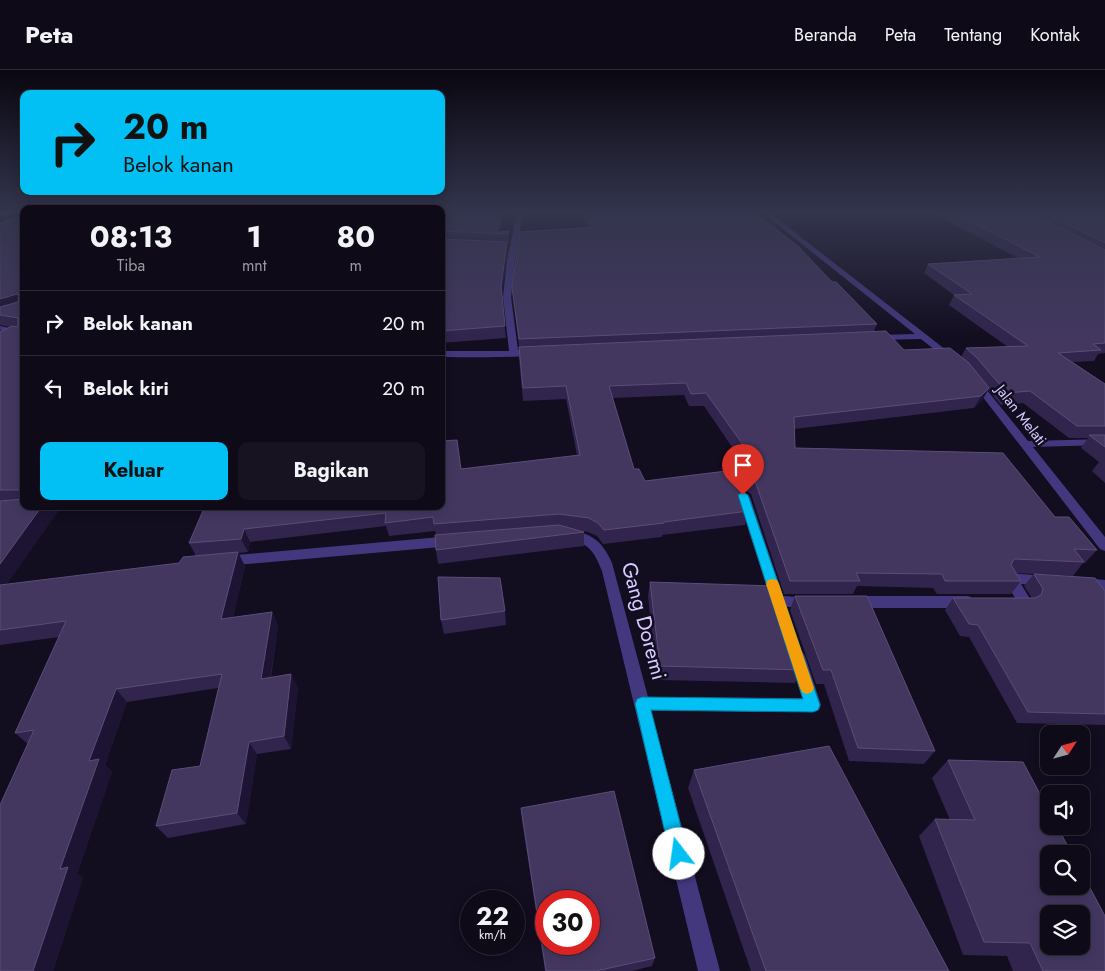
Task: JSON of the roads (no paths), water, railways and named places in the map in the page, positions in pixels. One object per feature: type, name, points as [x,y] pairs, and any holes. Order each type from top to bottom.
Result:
[{"type":"street","points":[[512,255],[507,297],[514,354]]},
{"type":"street","name":"Jalan Melati","points":[[820,255],[964,369],[1105,546]]},
{"type":"street","points":[[0,329],[20,334]]},
{"type":"street","points":[[0,342],[20,334]]},
{"type":"street","points":[[864,338],[924,336]]},
{"type":"street","points":[[445,354],[543,353]]},
{"type":"street","points":[[1024,444],[1105,442]]},
{"type":"street","points":[[743,495],[785,621]]},
{"type":"street","name":"Gang Doremi","points":[[559,533],[583,536],[595,543],[603,555],[609,571],[709,971]]},
{"type":"street","points":[[212,562],[470,540]]},
{"type":"street","points":[[1006,602],[1025,602],[1010,578],[1105,585]]},
{"type":"street","points":[[778,602],[818,602]]},
{"type":"street","points":[[838,602],[986,602]]},
{"type":"street","points":[[642,704],[813,705],[791,640]]}]
